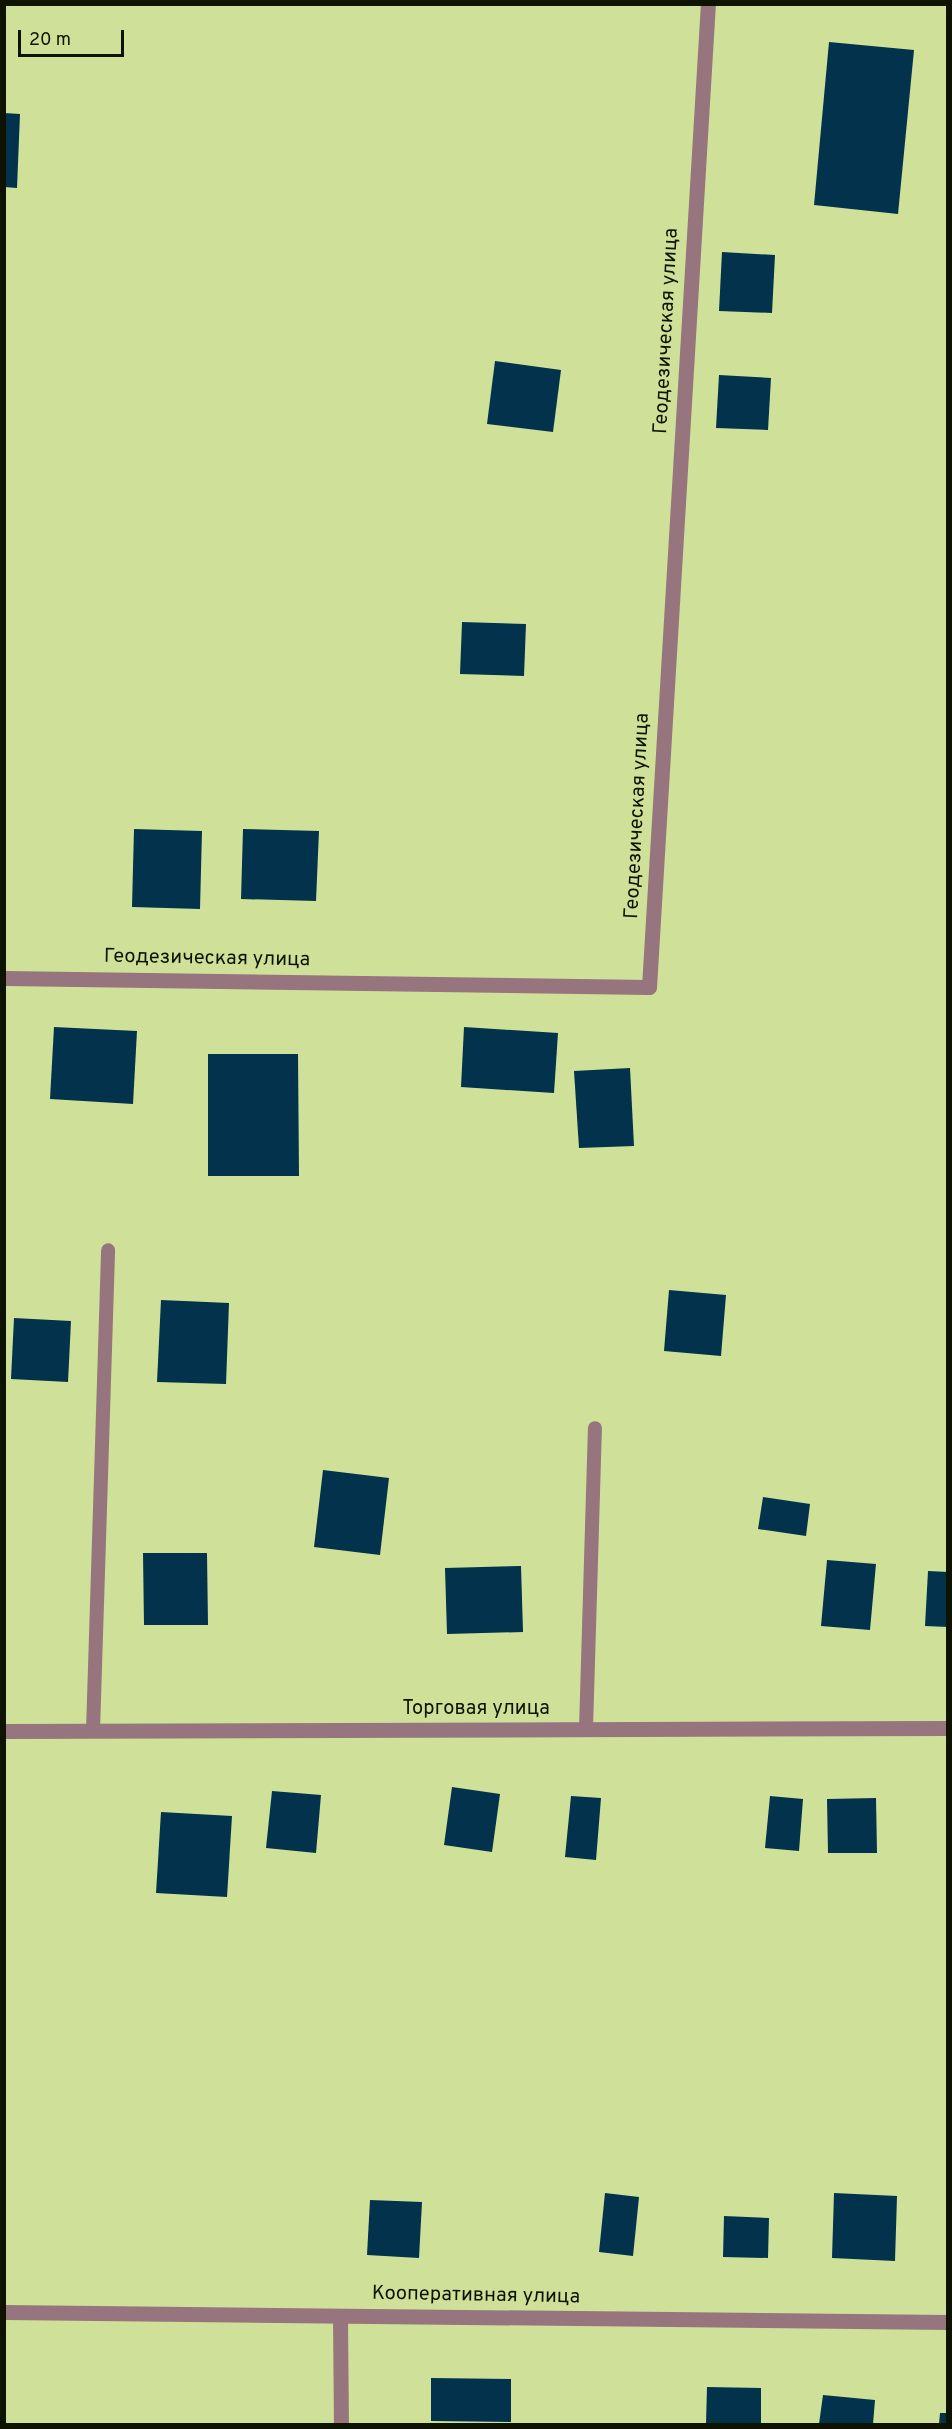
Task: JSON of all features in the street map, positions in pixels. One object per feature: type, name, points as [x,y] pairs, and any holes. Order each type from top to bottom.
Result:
[{"type":"street","name":"Геодезическая улица","points":[[4,978],[649,987],[708,4]]},
{"type":"street","name":"Торговая улица","points":[[4,1731],[948,1728]]},
{"type":"street","name":"Кооперативная улица","points":[[4,2312],[948,2322]]},
{"type":"street","points":[[340,2316],[341,2424]]},
{"type":"lane","points":[[93,1731],[108,1250]]},
{"type":"lane","points":[[586,1729],[595,1428]]},
{"type":"building","points":[[829,42],[914,50],[898,214],[814,205]]},
{"type":"building","points":[[4,113],[20,114],[17,188],[4,187]]},
{"type":"building","points":[[722,252],[775,255],[772,313],[719,311]]},
{"type":"building","points":[[495,361],[561,370],[553,432],[487,424]]},
{"type":"building","points":[[719,375],[771,378],[768,430],[716,428]]},
{"type":"building","points":[[462,622],[526,624],[524,676],[460,674]]},
{"type":"building","points":[[134,829],[202,831],[200,909],[132,907]]},
{"type":"building","points":[[243,829],[319,831],[316,901],[241,899]]},
{"type":"building","points":[[54,1027],[137,1031],[133,1104],[50,1099]]},
{"type":"building","points":[[464,1027],[558,1033],[554,1093],[461,1087]]},
{"type":"building","points":[[208,1054],[298,1054],[299,1176],[208,1176]]},
{"type":"building","points":[[630,1068],[634,1146],[579,1148],[574,1071]]},
{"type":"building","points":[[669,1290],[726,1295],[721,1356],[664,1351]]},
{"type":"building","points":[[161,1300],[229,1303],[226,1384],[157,1382]]},
{"type":"building","points":[[14,1318],[71,1321],[68,1382],[11,1379]]},
{"type":"building","points":[[323,1470],[389,1478],[380,1555],[314,1547]]},
{"type":"building","points":[[763,1497],[810,1504],[806,1536],[758,1529]]},
{"type":"building","points":[[143,1553],[207,1553],[208,1625],[144,1625]]},
{"type":"building","points":[[827,1560],[876,1564],[870,1630],[821,1626]]},
{"type":"building","points":[[521,1566],[523,1632],[447,1634],[445,1568]]},
{"type":"building","points":[[928,1571],[948,1572],[948,1627],[925,1626]]},
{"type":"building","points":[[452,1787],[500,1794],[492,1852],[444,1845]]},
{"type":"building","points":[[272,1791],[321,1795],[316,1853],[266,1848]]},
{"type":"building","points":[[571,1796],[601,1798],[596,1860],[565,1857]]},
{"type":"building","points":[[770,1796],[803,1799],[799,1851],[765,1848]]},
{"type":"building","points":[[876,1798],[877,1853],[828,1853],[827,1799]]},
{"type":"building","points":[[161,1812],[232,1816],[227,1897],[156,1893]]},
{"type":"building","points":[[605,2193],[639,2197],[633,2256],[599,2252]]},
{"type":"building","points":[[834,2193],[897,2196],[895,2261],[832,2258]]},
{"type":"building","points":[[370,2200],[422,2202],[419,2258],[367,2255]]},
{"type":"building","points":[[724,2216],[769,2218],[768,2258],[723,2257]]},
{"type":"building","points":[[431,2378],[511,2379],[511,2422],[431,2421]]},
{"type":"building","points":[[707,2387],[761,2388],[761,2424],[706,2424]]},
{"type":"building","points":[[823,2395],[875,2400],[873,2424],[819,2424]]},
{"type":"building","points":[[940,2413],[948,2413],[948,2424],[939,2424]]}]
